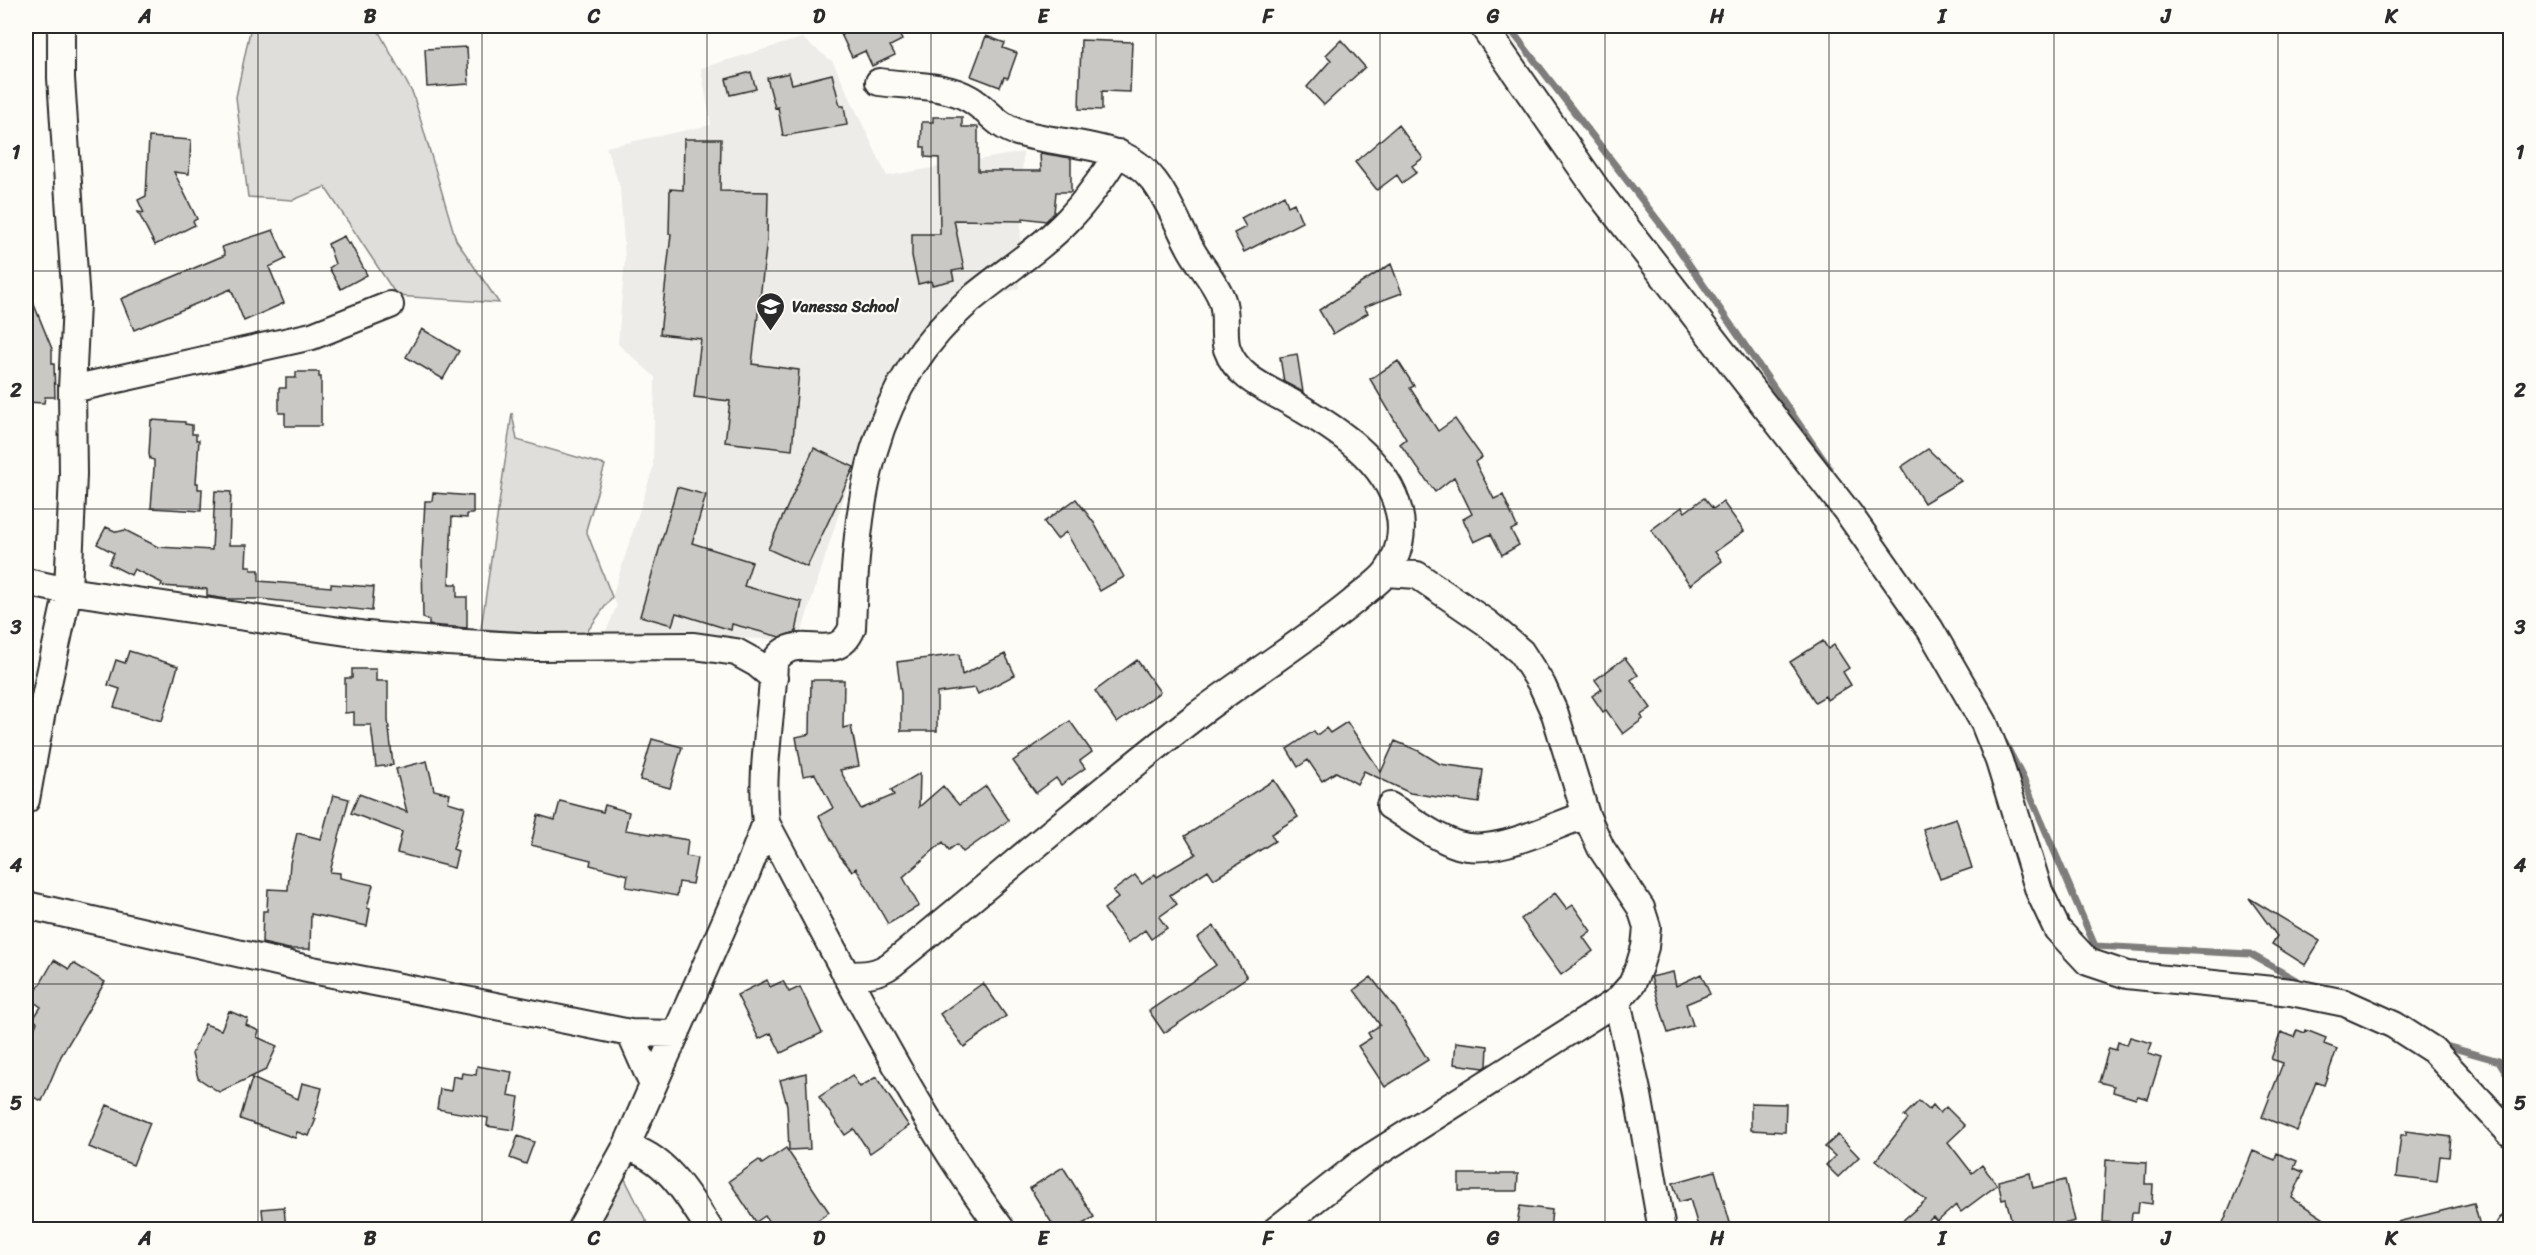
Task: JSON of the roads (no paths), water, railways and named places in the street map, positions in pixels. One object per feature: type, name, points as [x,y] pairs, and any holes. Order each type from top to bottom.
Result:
[{"type":"street","points":[[26,800],[42,711],[68,591],[76,303],[62,90],[61,26]]},
{"type":"street","points":[[1483,26],[1600,194],[1849,514],[1930,629],[1984,723],[1999,761],[2039,891],[2057,929],[2088,962],[2127,975],[2291,992],[2345,1004],[2394,1024],[2433,1050],[2511,1132]]},
{"type":"street","points":[[846,975],[870,975],[883,971],[1026,852],[1198,715],[1312,633],[1386,573],[1396,554],[1402,532],[1399,511],[1390,483],[1369,458],[1335,430],[1259,385],[1245,375],[1233,361],[1227,348],[1225,314],[1218,291],[1185,240],[1167,200],[1153,178],[1118,153],[1012,131],[994,120],[967,97],[947,90],[879,82]]},
{"type":"street","points":[[1002,1230],[939,1136],[846,975],[766,823],[765,767],[774,663],[783,650],[793,646],[827,648],[841,645],[848,637],[852,628],[861,501],[884,417],[909,373],[947,323],[969,301],[1067,221],[1098,186],[1118,153]]},
{"type":"street","points":[[72,389],[312,336],[390,305]]},
{"type":"street","points":[[1276,1230],[1361,1163],[1617,1001],[1632,984],[1645,947],[1647,927],[1641,908],[1601,848],[1586,816],[1555,714],[1542,685],[1521,652],[1487,623],[1431,583],[1417,575],[1386,573]]},
{"type":"street","points":[[26,582],[68,591],[367,635],[535,647],[694,646],[736,652],[756,663],[774,678]]},
{"type":"street","points":[[1390,806],[1447,840],[1474,848],[1497,846],[1586,816]]},
{"type":"street","points":[[580,1230],[626,1147],[747,872],[766,823]]},
{"type":"street","points":[[747,872],[794,876]]},
{"type":"street","points":[[26,905],[312,970],[630,1033],[676,1034]]},
{"type":"street","points":[[1617,1001],[1638,1095],[1662,1230]]},
{"type":"street","points":[[630,1033],[653,1085]]},
{"type":"street","points":[[626,1147],[642,1150],[655,1158],[674,1178],[710,1230]]},
{"type":"waterway","points":[[1508,26],[1669,235],[1830,469]]},
{"type":"waterway","points":[[2005,743],[2022,776],[2095,946],[2250,954],[2303,984]]},
{"type":"waterway","points":[[2439,1044],[2499,1061],[2510,1079]]},
{"type":"place","name":"Vanessa School","points":[[771,332]]}]
